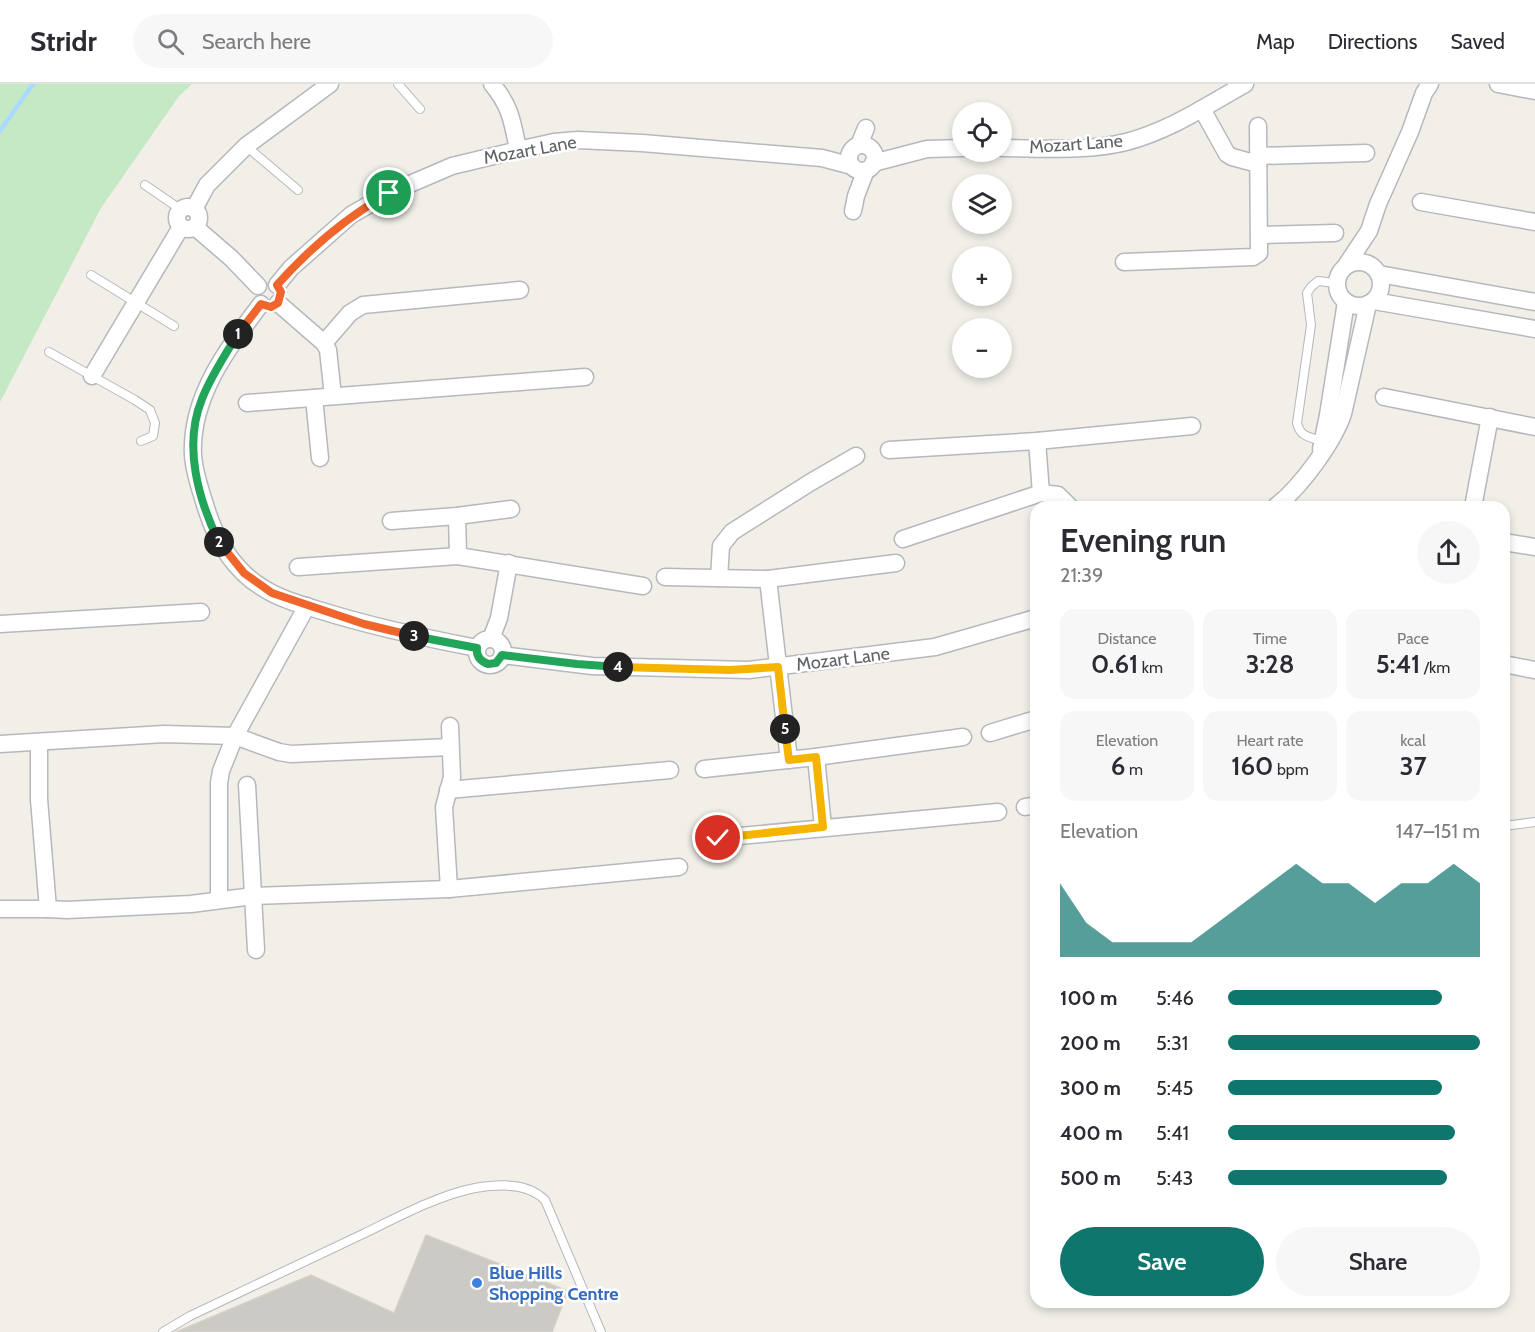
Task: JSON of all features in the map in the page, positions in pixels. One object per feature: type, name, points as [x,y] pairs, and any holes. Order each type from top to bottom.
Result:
[{"type":"street","points":[[92,376],[135,303],[188,227],[199,218],[187,209],[207,185],[246,146],[330,84]]},
{"type":"street","points":[[492,84],[504,98],[510,110],[518,149]]},
{"type":"street","name":"Mozart Lane","points":[[1012,148],[1088,147],[1118,144],[1164,129],[1245,84]]},
{"type":"street","points":[[1498,84],[1535,91]]},
{"type":"street","points":[[1426,87],[1410,132],[1378,204],[1370,231],[1342,269],[1336,283],[1337,291],[1346,303],[1353,306],[1371,302],[1535,329]]},
{"type":"street","points":[[1202,109],[1227,154],[1232,157],[1258,160],[1366,153]]},
{"type":"street","points":[[1124,262],[1253,257],[1259,253],[1258,126]]},
{"type":"street","name":"Mozart Lane","points":[[277,285],[291,268],[351,215],[389,193],[452,166],[518,149],[565,141],[603,141],[822,158],[863,152]]},
{"type":"street","points":[[855,203],[863,152],[894,158],[927,148],[952,148]]},
{"type":"street","points":[[1421,202],[1535,222]]},
{"type":"street","points":[[188,227],[231,258],[258,286]]},
{"type":"street","points":[[1282,501],[1291,493],[1321,448],[1334,437],[1343,414],[1371,302],[1381,288],[1370,231]]},
{"type":"street","points":[[1260,235],[1335,233]]},
{"type":"street","points":[[1347,264],[1362,261],[1377,271],[1535,302]]},
{"type":"street","points":[[265,282],[277,285],[281,292],[278,303],[271,307],[261,304],[255,295],[258,286],[265,282]]},
{"type":"street","points":[[324,343],[350,314],[363,305],[520,291]]},
{"type":"street","points":[[278,303],[324,343],[328,350],[333,396]]},
{"type":"street","points":[[1321,448],[1346,303]]},
{"type":"street","points":[[261,304],[233,342],[201,401],[195,423],[193,458],[212,528],[220,545],[230,558],[253,581],[264,588],[307,606],[382,629],[484,643],[499,618],[509,563]]},
{"type":"street","points":[[247,403],[585,377]]},
{"type":"street","points":[[1384,397],[1535,427]]},
{"type":"street","points":[[314,398],[320,458]]},
{"type":"street","points":[[1474,501],[1490,417]]},
{"type":"street","points":[[889,450],[1037,441],[1192,426]]},
{"type":"street","points":[[1037,441],[1041,494]]},
{"type":"street","points":[[718,578],[721,546],[732,532],[810,482],[856,456]]},
{"type":"street","points":[[903,539],[1041,494],[1058,495],[1064,501]]},
{"type":"street","points":[[391,521],[511,509]]},
{"type":"street","points":[[457,516],[458,556]]},
{"type":"street","points":[[1510,543],[1535,547]]},
{"type":"street","points":[[298,567],[458,556],[643,586]]},
{"type":"street","points":[[665,577],[768,579],[896,563]]},
{"type":"street","points":[[768,579],[789,760]]},
{"type":"street","points":[[219,900],[219,783],[225,757],[307,606]]},
{"type":"street","points":[[0,624],[201,612]]},
{"type":"street","name":"Mozart Lane","points":[[484,643],[495,640],[501,645],[502,655],[592,666],[719,670],[778,667],[935,647],[1030,620]]},
{"type":"street","points":[[1510,665],[1534,670]]},
{"type":"street","points":[[990,733],[1030,721]]},
{"type":"street","points":[[449,889],[444,807],[453,773],[450,726]]},
{"type":"street","points":[[0,744],[164,734],[235,736],[291,754],[450,747]]},
{"type":"street","points":[[704,769],[816,757],[963,737]]},
{"type":"street","points":[[39,743],[39,800],[48,909]]},
{"type":"street","points":[[816,757],[823,827]]},
{"type":"street","points":[[448,790],[670,770]]},
{"type":"street","points":[[246,785],[256,950]]},
{"type":"street","points":[[718,838],[998,812]]},
{"type":"street","points":[[0,909],[67,910],[180,905],[253,896],[449,889],[680,867]]},
{"type":"lane","points":[[398,84],[420,109]]},
{"type":"lane","points":[[246,146],[298,190]]},
{"type":"lane","points":[[145,184],[187,209]]},
{"type":"lane","points":[[91,275],[174,326]]},
{"type":"lane","points":[[1321,448],[1298,430],[1297,423],[1311,325],[1307,293],[1318,281],[1336,283]]},
{"type":"lane","points":[[49,352],[150,410],[155,423],[153,436],[141,441]]},
{"type":"lane","points":[[1510,825],[1535,822]]},
{"type":"lane","points":[[163,1332],[190,1316],[403,1215],[473,1188],[505,1185],[531,1190],[545,1200],[601,1332]]},
{"type":"green space","points":[[0,84],[192,84],[179,96],[101,208],[0,402]]},
{"type":"building","name":"Blue Hills Shopping Centre","points":[[426,1235],[568,1291],[552,1332],[176,1332],[311,1275],[394,1313]]},
{"type":"waterway","points":[[0,131],[33,84]]},
{"type":"place","name":"Blue Hills Shopping Centre","points":[[477,1283]]},
{"type":"route","points":[[389,193],[351,215],[291,268],[277,285],[281,292],[278,303],[271,307],[261,304],[241,329],[209,383],[195,423],[193,458],[212,528],[220,545],[244,573],[272,593],[364,624],[477,648],[480,660],[488,664],[496,663],[502,655],[592,666],[708,670],[778,667],[789,760],[816,757],[823,827],[718,838]]}]
